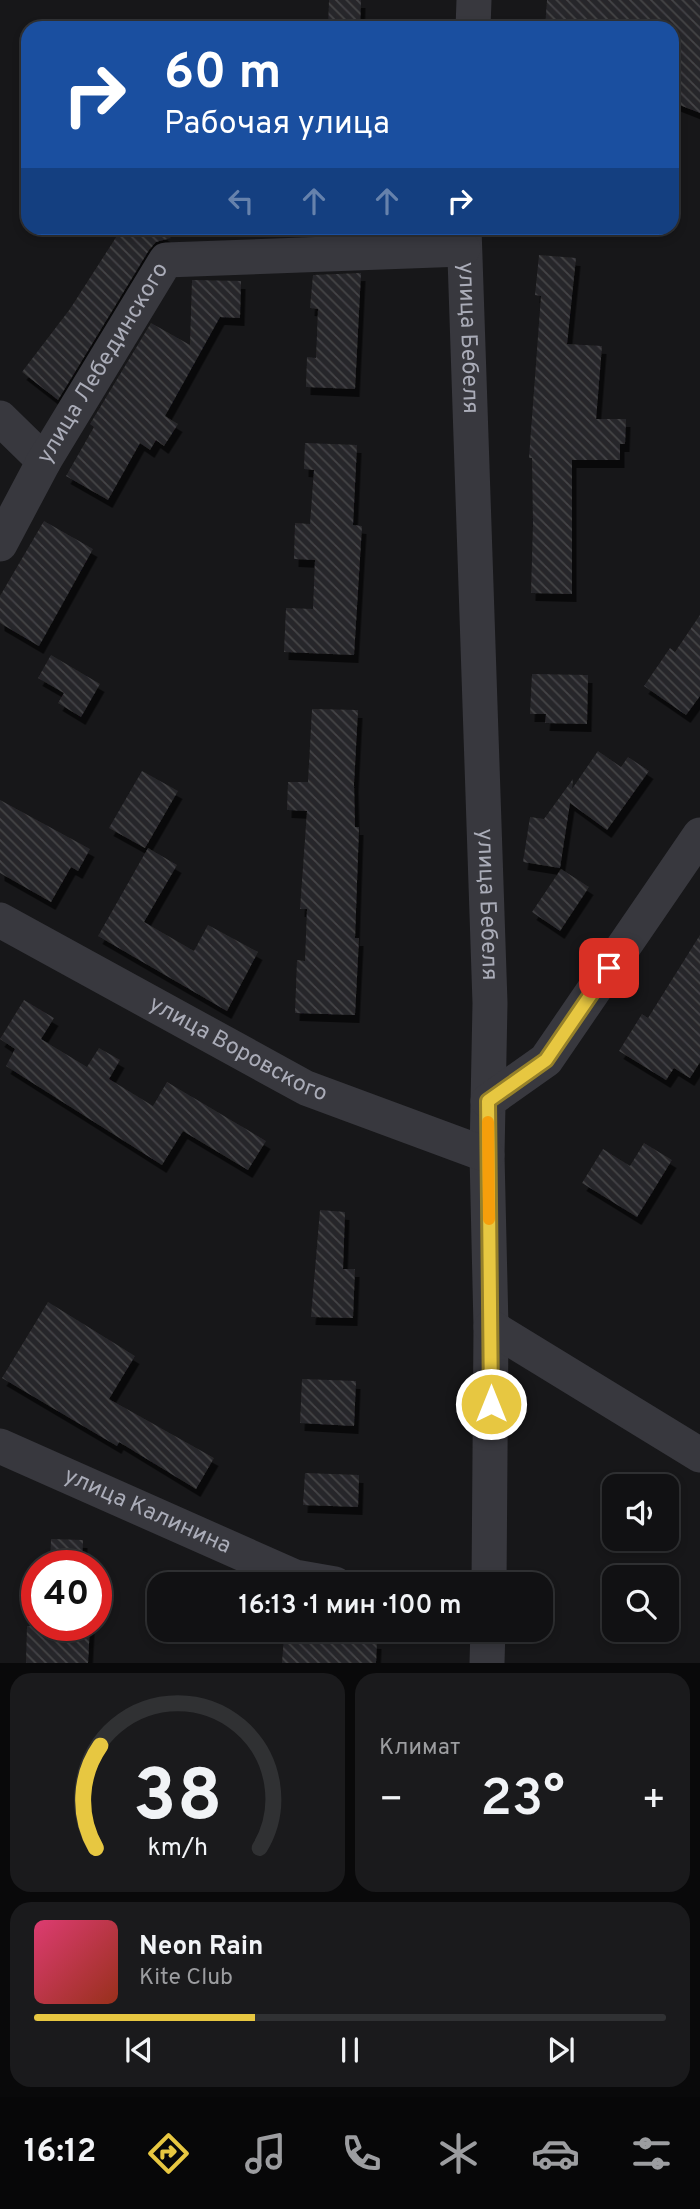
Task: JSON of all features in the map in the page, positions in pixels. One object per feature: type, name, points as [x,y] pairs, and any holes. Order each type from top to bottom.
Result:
[{"type":"street","points":[[473,21],[474,0]]},
{"type":"street","name":"улица Лебединского","points":[[0,544],[44,461],[166,260],[463,238]]},
{"type":"street","name":"улица Бебеля","points":[[463,238],[489,989],[489,1572]]},
{"type":"street","points":[[0,418],[44,461]]},
{"type":"street","points":[[488,1101],[546,1060],[700,835]]},
{"type":"street","name":"улица Воровского","points":[[0,920],[306,1088],[487,1155]]},
{"type":"street","points":[[491,1327],[700,1455]]},
{"type":"street","name":"улица Калинина","points":[[0,1446],[284,1572]]},
{"type":"street","points":[[487,1663],[488,1642]]},
{"type":"building","points":[[329,0],[361,0],[360,21],[328,21]]},
{"type":"building","points":[[547,0],[700,0],[700,113],[679,105],[679,21],[546,21]]},
{"type":"building","points":[[118,235],[167,235],[171,238],[156,242],[149,250],[58,400],[22,372],[70,309]]},
{"type":"building","points":[[539,255],[576,258],[567,344],[602,346],[596,419],[626,419],[625,444],[620,444],[620,460],[572,460],[572,594],[531,593],[533,524],[532,458],[529,458],[541,296],[535,295]]},
{"type":"building","points":[[361,273],[355,389],[306,387],[307,357],[316,358],[318,309],[310,308],[313,275]]},
{"type":"building","points":[[192,280],[241,281],[240,318],[220,317],[165,416],[178,424],[164,446],[156,440],[150,450],[140,443],[108,500],[66,476],[94,427],[90,424],[151,323],[190,345]]},
{"type":"building","points":[[305,443],[357,445],[353,525],[362,526],[354,655],[284,652],[286,608],[313,609],[315,560],[294,559],[295,523],[310,524],[314,470],[304,469]]},
{"type":"building","points":[[44,521],[93,549],[39,646],[0,623],[0,596]]},
{"type":"building","points":[[700,615],[700,696],[686,715],[644,686],[670,648],[675,652]]},
{"type":"building","points":[[51,655],[100,684],[81,717],[58,703],[64,693],[38,678]]},
{"type":"building","points":[[532,674],[588,675],[587,724],[545,723],[546,714],[530,714]]},
{"type":"building","points":[[312,709],[358,710],[354,784],[355,827],[359,827],[355,938],[359,938],[355,1015],[295,1013],[297,960],[305,961],[307,909],[300,909],[307,811],[287,810],[288,782],[308,782]]},
{"type":"building","points":[[598,751],[621,767],[628,757],[649,771],[607,830],[570,803],[560,868],[523,862],[530,817],[544,819],[573,779],[572,789]]},
{"type":"building","points":[[142,771],[178,791],[145,848],[109,828]]},
{"type":"building","points":[[0,800],[90,849],[78,871],[71,867],[51,902],[0,873]]},
{"type":"building","points":[[148,848],[177,865],[144,922],[194,951],[208,925],[258,952],[227,1011],[98,936]]},
{"type":"building","points":[[561,869],[589,887],[560,931],[532,912]]},
{"type":"building","points":[[700,935],[700,1062],[690,1078],[674,1068],[666,1080],[619,1051],[642,1014],[648,1018]]},
{"type":"building","points":[[24,1000],[54,1018],[41,1039],[87,1067],[99,1048],[120,1060],[109,1079],[153,1106],[167,1082],[266,1141],[248,1170],[183,1131],[162,1165],[6,1066],[15,1049],[0,1039]]},
{"type":"building","points":[[644,1143],[672,1160],[637,1217],[582,1183],[603,1149],[630,1166]]},
{"type":"building","points":[[320,1210],[345,1212],[343,1269],[355,1269],[353,1318],[311,1317]]},
{"type":"building","points":[[48,1302],[135,1356],[109,1399],[214,1458],[196,1489],[119,1442],[117,1446],[2,1378]]},
{"type":"building","points":[[302,1379],[356,1381],[354,1426],[300,1423]]},
{"type":"building","points":[[305,1473],[359,1475],[358,1507],[303,1505]]},
{"type":"building","points":[[51,1539],[83,1540],[83,1550],[51,1550]]},
{"type":"building","points":[[27,1641],[89,1641],[88,1663],[26,1663]]},
{"type":"building","points":[[284,1642],[377,1642],[376,1663],[282,1663]]},
{"type":"slow traffic","points":[[488,1122],[489,1219]]},
{"type":"route","points":[[491,1404],[488,1101],[546,1060],[609,968]]}]
